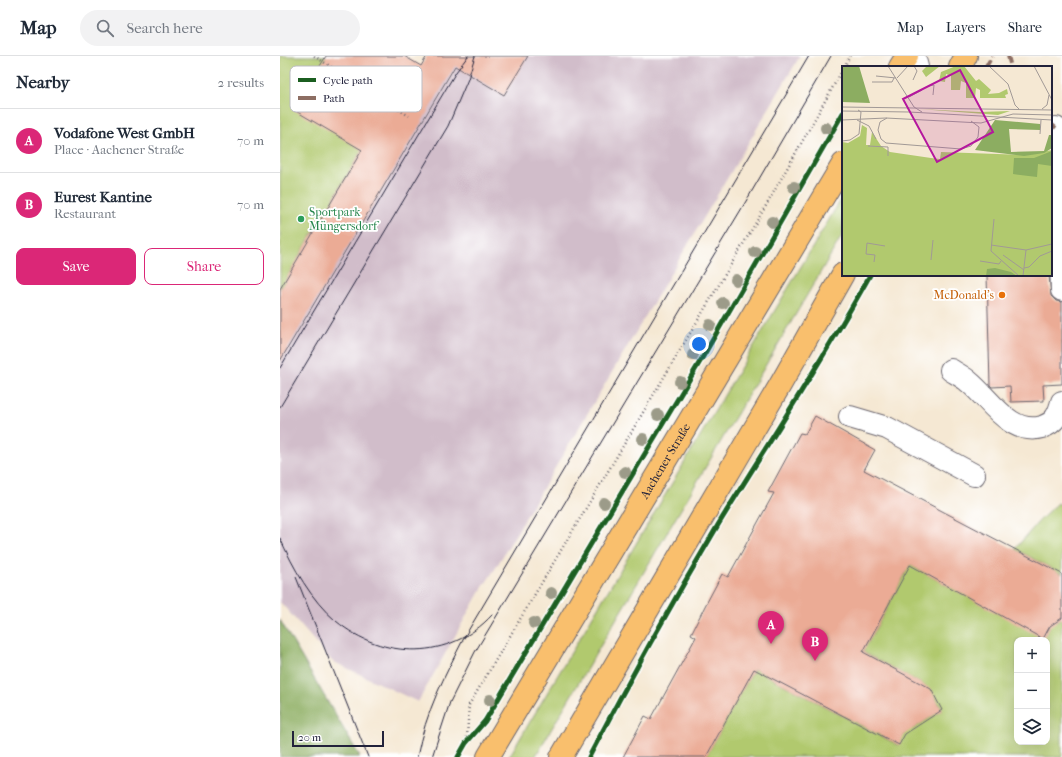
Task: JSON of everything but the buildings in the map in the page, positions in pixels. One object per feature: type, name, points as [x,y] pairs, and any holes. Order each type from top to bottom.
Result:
[{"type":"main road","points":[[901,66],[907,56]]},
{"type":"main road","points":[[961,66],[966,56]]},
{"type":"main road","name":"Aachener Straße","points":[[488,757],[842,168]]},
{"type":"main road","points":[[561,757],[775,394],[842,276]]},
{"type":"street","points":[[914,56],[917,66]]},
{"type":"street","points":[[1056,128],[1062,290]]},
{"type":"street","points":[[951,370],[969,381],[996,410],[1009,421],[1025,428],[1040,428],[1050,424],[1059,413],[1062,402]]},
{"type":"street","points":[[850,417],[887,428],[974,475]]},
{"type":"path","points":[[314,56],[330,66]]},
{"type":"path","points":[[845,66],[850,56]]},
{"type":"path","points":[[466,743],[469,705],[766,204],[842,71]]},
{"type":"path","points":[[403,112],[409,116]]},
{"type":"path","points":[[466,743],[475,732]]},
{"type":"shaded area","points":[[326,56],[404,56],[421,66],[320,66]]},
{"type":"shaded area","points":[[427,56],[800,56],[495,569],[479,593],[418,702],[332,661],[280,602],[280,289],[362,150],[297,112],[422,112],[421,66]]},
{"type":"green space","name":"Sportpark Müngersdorf","points":[[280,56],[326,56],[330,66],[290,66],[290,112],[347,112],[362,150],[280,289]]},
{"type":"green space","points":[[842,198],[842,236],[535,757],[509,757]]},
{"type":"green space","points":[[1058,503],[1062,506],[1062,574],[1015,549],[1039,521]]},
{"type":"green space","points":[[910,565],[1041,637],[1014,637],[1014,745],[1050,745],[1050,637],[1044,637],[1053,620],[1057,622],[1062,618],[1062,757],[710,757],[707,755],[754,669],[898,745],[909,727],[913,729],[942,710],[936,698],[925,694],[927,687],[863,652]]},
{"type":"green space","points":[[280,620],[360,757],[280,757]]},
{"type":"tram line","points":[[280,368],[456,72],[468,56]]},
{"type":"tram line","points":[[280,407],[448,126],[468,79],[475,56]]},
{"type":"tram line","points":[[417,757],[425,724],[436,695],[465,636],[809,56]]},
{"type":"tram line","points":[[432,757],[450,702],[475,652],[742,208],[831,56]]},
{"type":"tram line","points":[[280,538],[297,571],[311,593],[327,613],[354,634],[374,643],[395,648],[416,650],[437,647],[457,641],[475,630],[492,615]]},
{"type":"tram line","points":[[296,577],[368,757]]},
{"type":"marked path","points":[[987,66],[992,56]]},
{"type":"marked path","points":[[1008,56],[1011,66]]},
{"type":"marked path","points":[[1052,125],[1056,128]]},
{"type":"cycle path","points":[[458,757],[466,743],[485,721],[701,360],[842,115]]},
{"type":"cycle path","points":[[589,757],[636,669],[701,554],[815,370],[869,276]]},
{"type":"place","name":"Sportpark Müngersdorf","points":[[301,219]]},
{"type":"place","name":"McDonald's","points":[[1002,295]]},
{"type":"place","name":"Vodafone West GmbH","points":[[771,644]]},
{"type":"place","name":"Eurest Kantine","points":[[815,661]]}]
